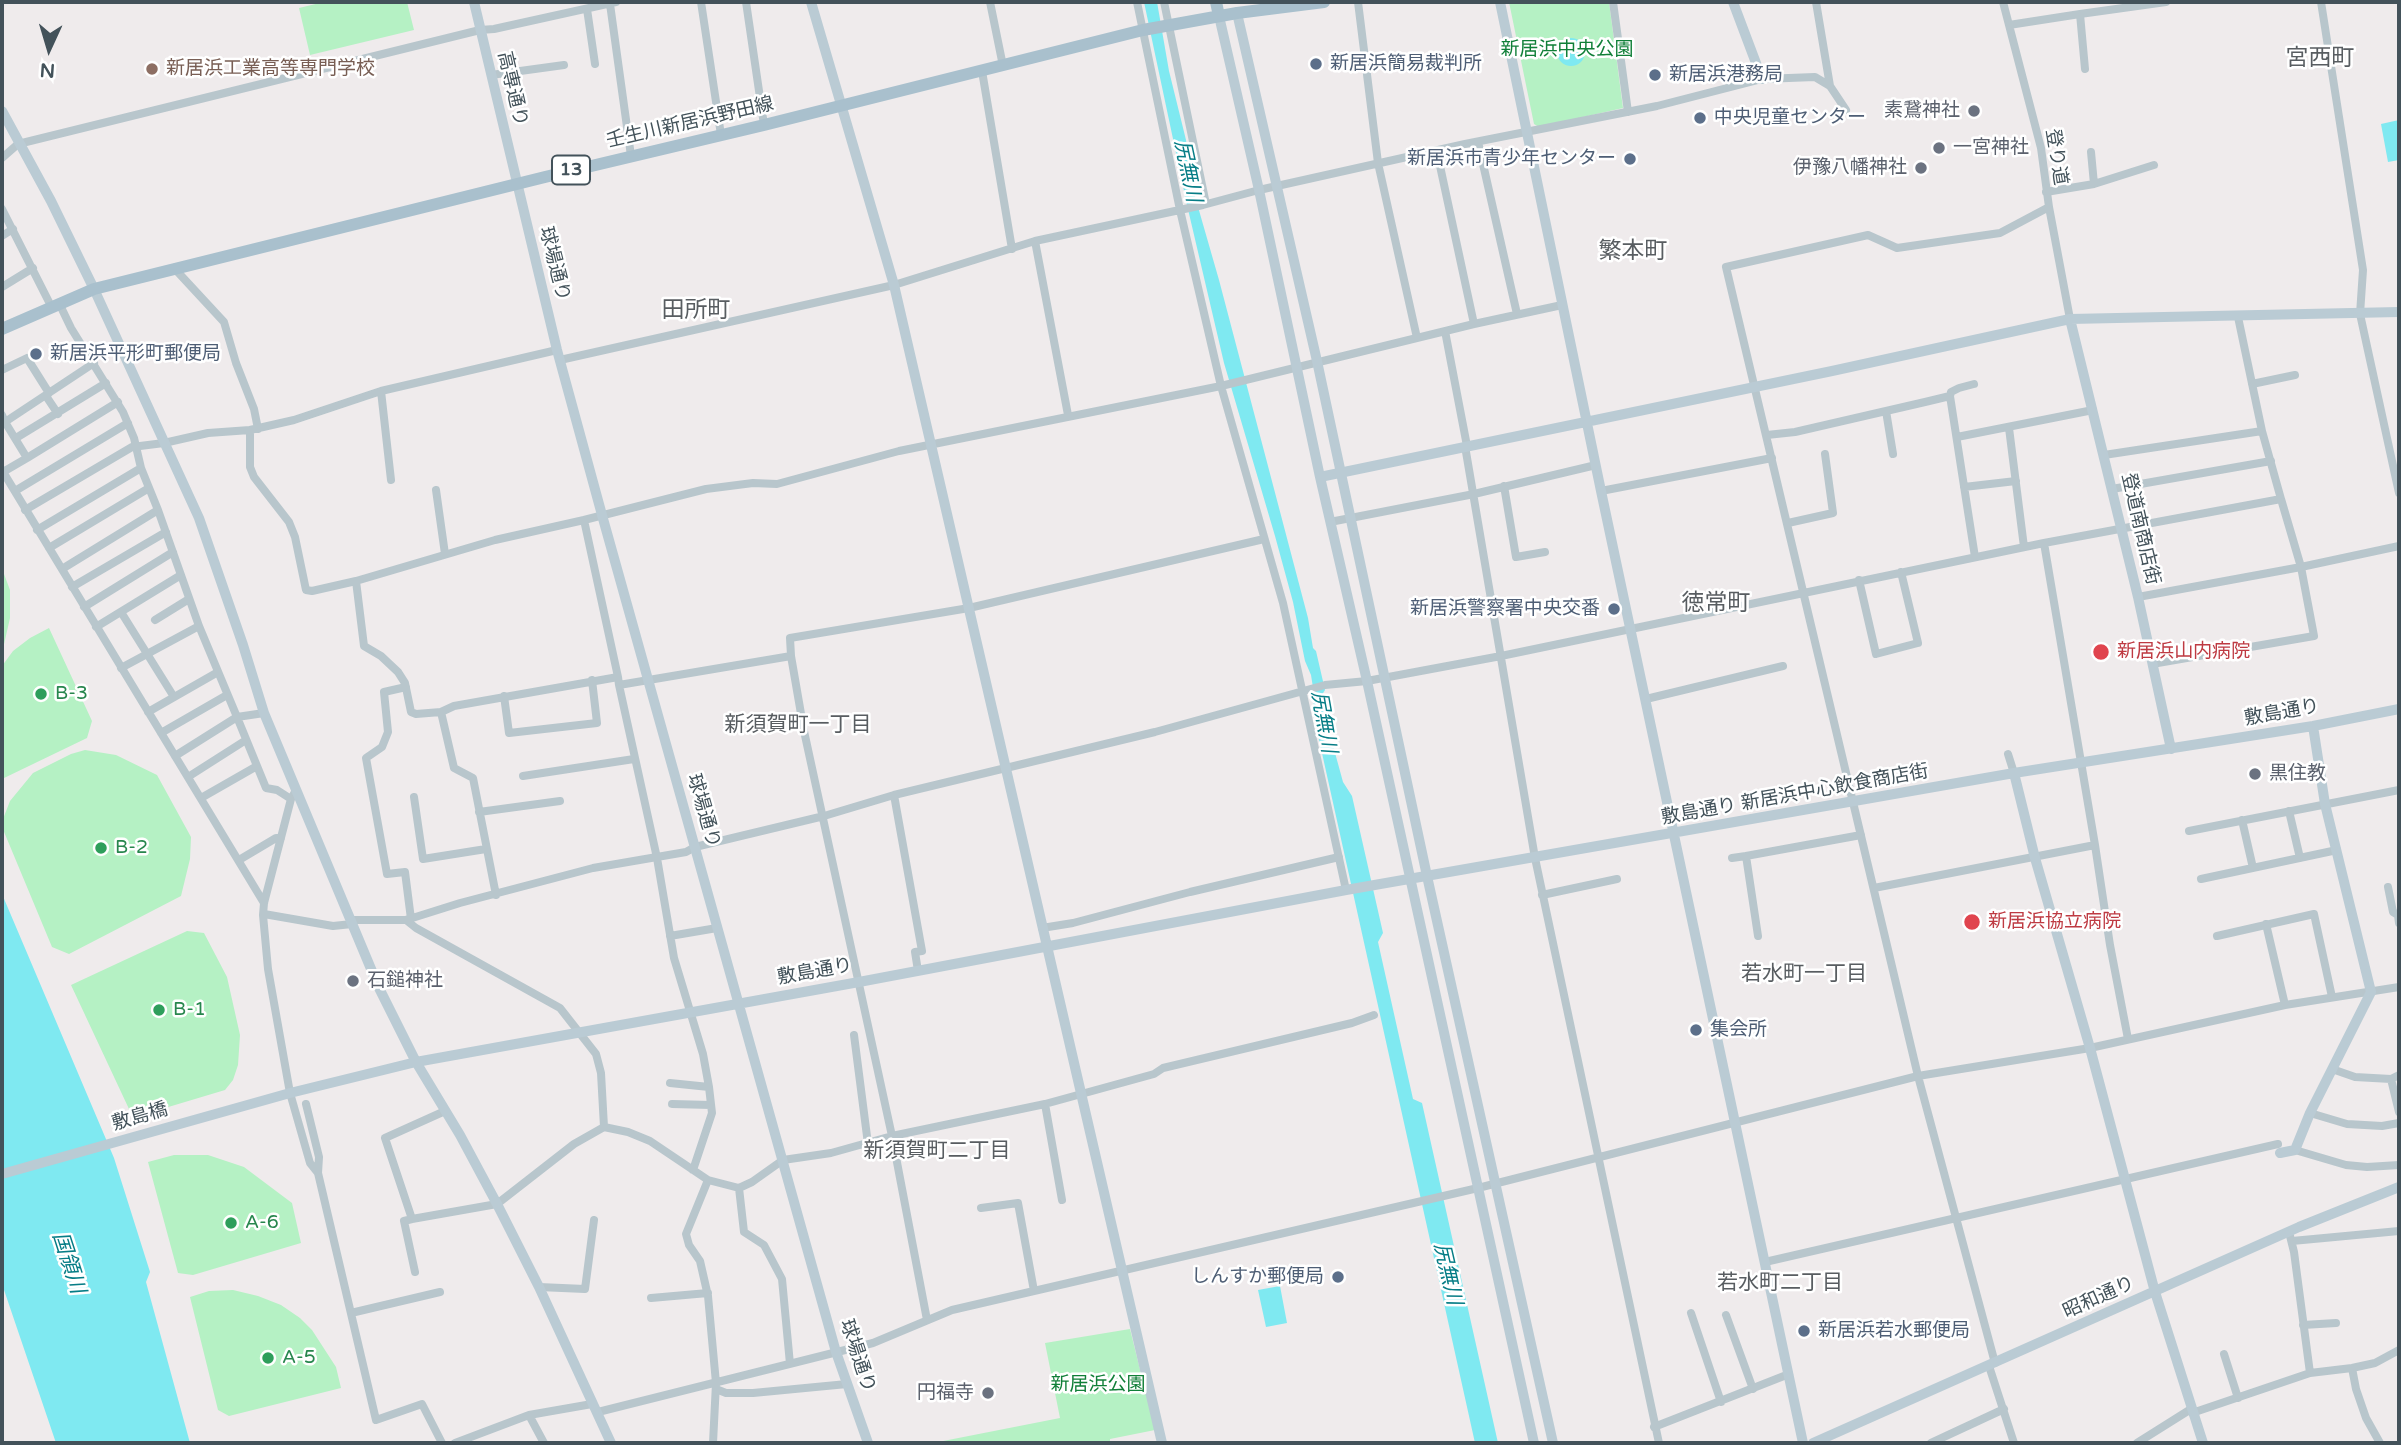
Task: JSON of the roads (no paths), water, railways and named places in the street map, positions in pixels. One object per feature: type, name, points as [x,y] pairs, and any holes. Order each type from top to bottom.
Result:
[{"type":"main road","points":[[1216,2],[1219,16]]},
{"type":"main road","name":"13","points":[[1145,30],[1219,16],[1236,8],[1324,2]]},
{"type":"main road","name":"壬生川新居浜野田線","points":[[2,329],[94,289],[174,268],[1145,30]]},
{"type":"street","name":"高専通り","points":[[474,2],[516,184]]},
{"type":"street","points":[[701,2],[720,135]]},
{"type":"street","points":[[747,2],[764,125]]},
{"type":"street","points":[[811,2],[894,285],[1007,766],[1121,1272],[1163,1443]]},
{"type":"street","points":[[990,2],[1003,66]]},
{"type":"street","points":[[1137,2],[1223,385],[1306,690],[1348,890]]},
{"type":"street","points":[[1164,2],[1204,205]]},
{"type":"street","points":[[1358,2],[1378,163],[1417,338]]},
{"type":"street","points":[[1500,2],[1803,1443]]},
{"type":"street","points":[[1613,2],[1628,112]]},
{"type":"street","points":[[1733,2],[1762,79]]},
{"type":"street","points":[[1816,2],[1829,86]]},
{"type":"street","name":"登り道","points":[[2003,2],[2041,148],[2046,192],[2070,319]]},
{"type":"street","points":[[2009,25],[2166,2]]},
{"type":"street","points":[[2321,2],[2363,270],[2360,314],[2399,494]]},
{"type":"street","points":[[2,158],[18,144],[480,30],[613,3],[631,156]]},
{"type":"street","points":[[1236,8],[1317,361],[1383,677],[1553,1443]]},
{"type":"street","points":[[587,9],[595,64]]},
{"type":"street","points":[[2080,14],[2085,69]]},
{"type":"street","points":[[1219,16],[1534,1443]]},
{"type":"street","points":[[491,75],[564,65]]},
{"type":"street","points":[[982,71],[1012,248]]},
{"type":"street","points":[[25,510],[135,447],[208,433],[254,429],[294,420],[381,391],[894,285],[1035,241],[1204,205],[1378,163],[1628,112],[1762,79],[1815,77],[1829,86],[1846,110]]},
{"type":"street","points":[[2,111],[51,201],[94,289],[199,519],[293,795],[379,988],[416,1062],[497,1204],[540,1287],[611,1443]]},
{"type":"street","points":[[1478,142],[1517,314]]},
{"type":"street","points":[[1437,152],[1474,324]]},
{"type":"street","points":[[2091,152],[2094,184]]},
{"type":"street","points":[[2046,192],[2094,184],[2154,165]]},
{"type":"street","name":"球場通り","points":[[516,184],[558,355],[738,1004],[836,1352],[868,1443]]},
{"type":"street","points":[[2014,1443],[1918,1076],[1726,267],[1868,235],[1897,248],[2000,233],[2049,207]]},
{"type":"street","points":[[2,209],[33,268],[118,402],[128,423],[141,468],[159,510],[199,626],[266,788],[293,795]]},
{"type":"street","points":[[2,236],[13,229]]},
{"type":"street","points":[[1035,241],[1068,415]]},
{"type":"street","points":[[2,287],[33,268]]},
{"type":"street","points":[[174,268],[224,322],[236,363],[252,402],[254,429],[250,467],[254,477],[289,522],[295,537],[306,590],[312,592],[495,540],[706,489],[753,483],[777,484],[899,452],[1223,385],[1562,305]]},
{"type":"street","points":[[1320,477],[1754,388],[2070,319],[2399,312]]},
{"type":"street","points":[[2152,664],[2314,636],[2301,567],[2262,431],[2238,317]]},
{"type":"street","name":"登道南商店街","points":[[2070,319],[2171,749]]},
{"type":"street","points":[[1445,331],[1542,895],[1659,1443]]},
{"type":"street","points":[[2,370],[27,358],[58,414]]},
{"type":"street","points":[[27,458],[4,419],[94,363]]},
{"type":"street","points":[[2252,384],[2295,375]]},
{"type":"street","points":[[16,438],[106,383]]},
{"type":"street","points":[[1974,384],[1959,388],[1951,392],[1950,396],[1975,556]]},
{"type":"street","points":[[381,391],[391,480]]},
{"type":"street","points":[[1767,435],[1795,432],[1950,396]]},
{"type":"street","points":[[118,402],[2,471],[264,903]]},
{"type":"street","points":[[1956,437],[2093,410]]},
{"type":"street","points":[[1886,411],[1893,454]]},
{"type":"street","points":[[15,491],[128,423]]},
{"type":"street","points":[[2009,428],[2024,547]]},
{"type":"street","points":[[2104,455],[2262,431]]},
{"type":"street","points":[[1788,523],[1833,513],[1825,454]]},
{"type":"street","points":[[1601,491],[1772,458]]},
{"type":"street","points":[[2112,489],[2271,461]]},
{"type":"street","points":[[1330,522],[1474,494],[1596,465]]},
{"type":"street","points":[[37,530],[141,468]]},
{"type":"street","points":[[1964,486],[2016,481]]},
{"type":"street","points":[[1504,486],[1516,557],[1545,552]]},
{"type":"street","points":[[49,548],[149,488]]},
{"type":"street","points":[[436,490],[444,554]]},
{"type":"street","points":[[264,914],[333,926],[351,922],[409,919],[593,867],[686,852],[695,847],[824,816],[1007,766],[1156,732],[1325,685],[1367,681],[1501,656],[1975,556],[2281,499]]},
{"type":"street","points":[[62,569],[159,510]]},
{"type":"street","points":[[584,520],[657,858],[670,936],[703,1054],[709,1087],[712,1113],[692,1170]]},
{"type":"street","points":[[72,587],[166,532]]},
{"type":"street","points":[[927,1320],[892,1136],[804,731],[790,639],[969,608],[1264,539]]},
{"type":"street","points":[[2045,543],[2110,945],[2128,1039]]},
{"type":"street","points":[[2137,597],[2399,546]]},
{"type":"street","points":[[84,607],[173,552]]},
{"type":"street","points":[[1859,580],[1876,654],[1918,643],[1900,572]]},
{"type":"street","points":[[96,627],[181,575]]},
{"type":"street","points":[[356,581],[364,646],[398,671],[406,687],[411,712],[416,714],[441,712],[454,705],[592,680],[648,681],[791,656]]},
{"type":"street","points":[[155,620],[189,599]]},
{"type":"street","points":[[121,612],[174,697]]},
{"type":"street","points":[[121,668],[199,626]]},
{"type":"street","points":[[1646,699],[1783,666]]},
{"type":"street","points":[[148,712],[218,672]]},
{"type":"street","points":[[503,696],[509,733],[597,723],[592,680]]},
{"type":"street","points":[[406,687],[384,692],[388,732],[382,747],[366,758],[387,874],[405,872],[409,919],[416,928],[559,1008],[596,1054],[601,1073],[604,1127]]},
{"type":"street","points":[[161,733],[227,695]]},
{"type":"street","name":"敷島通り","points":[[2171,749],[2399,709]]},
{"type":"street","points":[[441,712],[454,768],[473,778],[496,895]]},
{"type":"street","points":[[175,757],[237,717],[264,713]]},
{"type":"street","points":[[2295,1150],[2310,1113],[2371,992],[2325,804],[2313,726]]},
{"type":"street","points":[[188,777],[246,740]]},
{"type":"street","name":"敷島通り 新居浜中心飲食商店街","points":[[1427,876],[2171,749]]},
{"type":"street","points":[[2008,754],[2155,1292],[2203,1443]]},
{"type":"street","points":[[523,776],[634,759]]},
{"type":"street","points":[[201,798],[257,766]]},
{"type":"street","points":[[2189,831],[2399,790]]},
{"type":"street","points":[[293,795],[264,903],[264,914],[268,969],[289,1094],[310,1163],[318,1173]]},
{"type":"street","points":[[894,795],[922,951],[915,952],[918,971]]},
{"type":"street","points":[[414,797],[423,859],[486,849]]},
{"type":"street","points":[[479,812],[560,801]]},
{"type":"street","points":[[2289,811],[2300,858]]},
{"type":"street","points":[[2242,820],[2253,869]]},
{"type":"street","points":[[1732,858],[1861,835]]},
{"type":"street","points":[[239,860],[276,838],[281,838]]},
{"type":"street","points":[[1874,888],[2095,845]]},
{"type":"street","points":[[2201,880],[2337,850]]},
{"type":"street","points":[[1746,856],[1758,936]]},
{"type":"street","points":[[1042,928],[1073,923],[1339,857]]},
{"type":"street","points":[[1411,879],[1427,876]]},
{"type":"street","name":"敷島通り","points":[[289,1094],[416,1062],[1411,879]]},
{"type":"street","points":[[1542,895],[1617,879]]},
{"type":"street","points":[[2388,887],[2393,912],[2398,915],[2399,923]]},
{"type":"street","points":[[2217,936],[2314,914],[2332,997]]},
{"type":"street","points":[[2266,924],[2285,1005]]},
{"type":"street","points":[[670,936],[717,928]]},
{"type":"street","points":[[455,1443],[529,1415],[595,1408],[716,1386],[873,1343],[952,1310],[1478,1188],[1918,1076],[2090,1048],[2285,1005],[2399,987]]},
{"type":"street","points":[[415,1272],[404,1221],[497,1204],[574,1144],[604,1127],[628,1132],[650,1141],[708,1180],[739,1188],[783,1160],[1045,1104],[1154,1074],[1163,1068],[1352,1023],[1374,1015]]},
{"type":"street","points":[[854,1035],[867,1144]]},
{"type":"street","points":[[2332,1069],[2355,1077],[2395,1077],[2399,1112]]},
{"type":"street","points":[[670,1083],[709,1087]]},
{"type":"street","name":"敷島橋","points":[[2,1174],[289,1094]]},
{"type":"street","points":[[1458,1102],[1477,1099]]},
{"type":"street","points":[[306,1104],[319,1157],[318,1173],[376,1420],[422,1404],[442,1443]]},
{"type":"street","points":[[672,1104],[710,1105]]},
{"type":"street","points":[[1045,1104],[1062,1200]]},
{"type":"street","points":[[412,1219],[385,1138],[445,1111]]},
{"type":"street","points":[[2310,1113],[2347,1124],[2382,1126],[2399,1123]]},
{"type":"street","points":[[1765,1262],[2125,1179],[2278,1149],[2295,1150],[2346,1165],[2399,1165]]},
{"type":"street","points":[[708,1180],[686,1234],[689,1245],[700,1261],[708,1293],[716,1386],[713,1443]]},
{"type":"street","name":"昭和通り","points":[[1813,1443],[2399,1187]]},
{"type":"street","points":[[739,1188],[744,1232],[764,1245],[782,1279],[790,1364]]},
{"type":"street","points":[[981,1208],[1018,1203],[1034,1291]]},
{"type":"street","points":[[540,1287],[585,1289],[594,1220]]},
{"type":"street","points":[[2310,1373],[2290,1236],[2399,1231]]},
{"type":"street","points":[[351,1312],[440,1292]]},
{"type":"street","points":[[651,1298],[708,1293]]},
{"type":"street","points":[[1691,1313],[1721,1402]]},
{"type":"street","points":[[1726,1315],[1753,1389]]},
{"type":"street","points":[[2302,1325],[2336,1323]]},
{"type":"street","points":[[2137,1443],[2191,1411],[2310,1373],[2375,1363],[2399,1350]]},
{"type":"street","points":[[2224,1354],[2238,1398]]},
{"type":"street","points":[[2352,1368],[2366,1418],[2381,1443]]},
{"type":"street","points":[[1654,1427],[1789,1374]]},
{"type":"street","points":[[716,1386],[726,1393],[753,1393],[847,1384]]},
{"type":"street","points":[[1931,1443],[2004,1409]]},
{"type":"street","points":[[529,1415],[544,1443]]},
{"type":"water","name":"尻無川","points":[[1144,2],[1157,2],[1169,71],[1186,140],[1192,186],[1308,618],[1325,690],[1320,698],[1343,782],[1352,796],[1383,933],[1378,942],[1413,1099],[1422,1103],[1498,1443],[1475,1443],[1312,708],[1315,700],[1311,675],[1305,661],[1293,602],[1275,536],[1224,363]]},
{"type":"water","points":[[1571,38],[1581,42],[1585,52],[1581,62],[1571,66],[1561,62],[1557,52],[1561,42]]},
{"type":"water","points":[[2399,120],[2399,160],[2388,162],[2381,124]]},
{"type":"water","name":"国領川","points":[[2,894],[114,1158],[150,1272],[146,1282],[190,1443],[56,1443],[2,1284]]},
{"type":"water","points":[[1280,1286],[1287,1323],[1266,1327],[1258,1290]]},
{"type":"place","name":"新居浜簡易裁判所","points":[[1316,64]]},
{"type":"place","name":"新居浜工業高等専門学校","points":[[152,69]]},
{"type":"place","name":"新居浜港務局","points":[[1655,75]]},
{"type":"place","name":"素鵞神社","points":[[1974,111]]},
{"type":"place","name":"中央児童センター","points":[[1700,118]]},
{"type":"place","name":"一宮神社","points":[[1939,148]]},
{"type":"place","name":"新居浜市青少年センター","points":[[1630,159]]},
{"type":"place","name":"伊豫八幡神社","points":[[1921,168]]},
{"type":"place","name":"新居浜平形町郵便局","points":[[36,354]]},
{"type":"place","name":"新居浜警察署中央交番","points":[[1614,609]]},
{"type":"place","name":"新居浜山内病院","points":[[2101,652]]},
{"type":"place","name":"B-3","points":[[41,694]]},
{"type":"place","name":"黒住教","points":[[2255,774]]},
{"type":"place","name":"B-2","points":[[101,848]]},
{"type":"place","name":"新居浜協立病院","points":[[1972,922]]},
{"type":"place","name":"石鎚神社","points":[[353,981]]},
{"type":"place","name":"B-1","points":[[159,1010]]},
{"type":"place","name":"集会所","points":[[1696,1030]]},
{"type":"place","name":"A-6","points":[[231,1223]]},
{"type":"place","name":"しんすか郵便局","points":[[1338,1277]]},
{"type":"place","name":"新居浜若水郵便局","points":[[1804,1331]]},
{"type":"place","name":"A-5","points":[[268,1358]]},
{"type":"place","name":"円福寺","points":[[988,1393]]},
{"type":"district","name":"宮西町","points":[[2320,59]]},
{"type":"district","name":"繁本町","points":[[1633,252]]},
{"type":"district","name":"田所町","points":[[696,311]]},
{"type":"district","name":"徳常町","points":[[1716,604]]},
{"type":"district","name":"新須賀町一丁目","points":[[798,725]]},
{"type":"district","name":"若水町一丁目","points":[[1804,974]]},
{"type":"district","name":"新須賀町二丁目","points":[[937,1151]]},
{"type":"district","name":"若水町二丁目","points":[[1780,1283]]},
{"type":"park label","name":"新居浜中央公園","points":[[1567,50]]},
{"type":"park label","name":"新居浜公園","points":[[1098,1385]]}]
